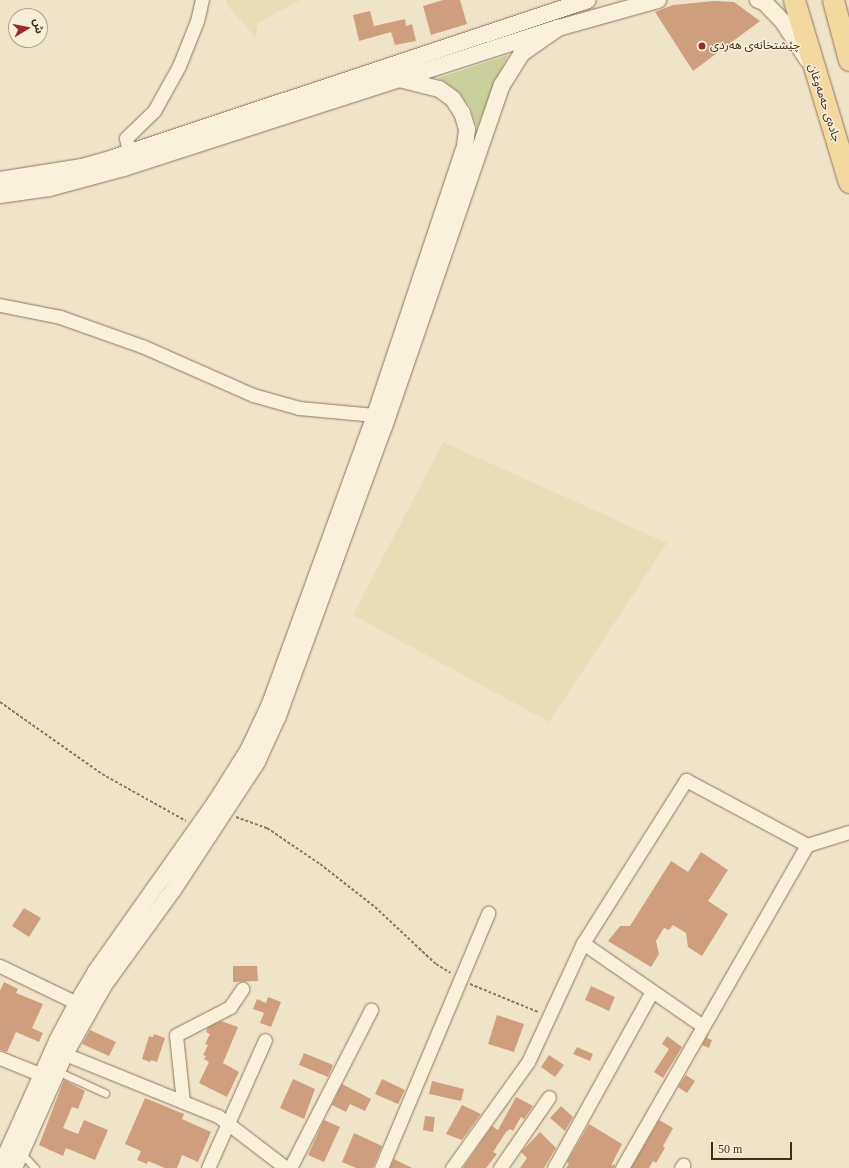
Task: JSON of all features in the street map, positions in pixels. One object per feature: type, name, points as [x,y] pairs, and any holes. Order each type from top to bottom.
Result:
[{"type":"main road","name":"جادەی حەمەوغان","points":[[794,0],[812,66],[849,182]]},
{"type":"main road","points":[[833,0],[849,60]]},
{"type":"street","points":[[129,152],[126,138],[154,111],[176,72],[197,21],[202,0]]},
{"type":"street","points":[[0,180],[82,167],[588,0]]},
{"type":"street","points":[[0,195],[50,188],[124,168],[558,28],[641,2],[658,0]]},
{"type":"street","points":[[758,0],[764,2],[783,22],[812,66]]},
{"type":"street","points":[[0,1168],[15,1150],[65,1054],[104,985],[173,890],[226,812],[257,762],[278,716],[309,614],[375,416],[458,191],[509,70],[521,54],[558,28]]},
{"type":"street","points":[[14,1168],[15,1150],[42,1075],[77,1003],[96,971],[198,828],[248,749],[270,704],[309,614],[458,191],[467,129],[462,113],[453,99],[439,89],[400,79]]},
{"type":"street","points":[[266,106],[271,121]]},
{"type":"street","points":[[0,305],[60,316],[142,346],[253,395],[299,408],[375,416]]},
{"type":"street","points":[[452,1168],[528,1062],[583,943],[686,780],[807,845]]},
{"type":"street","points":[[622,1168],[807,845],[849,832]]},
{"type":"street","points":[[381,1168],[488,913]]},
{"type":"street","points":[[583,943],[703,1026]]},
{"type":"street","points":[[0,966],[77,1003]]},
{"type":"street","points":[[183,1102],[176,1036],[230,1007],[242,989]]},
{"type":"street","points":[[554,1168],[652,991]]},
{"type":"street","points":[[290,1168],[371,1010]]},
{"type":"street","points":[[208,1168],[265,1040]]},
{"type":"street","points":[[65,1054],[218,1116],[286,1168]]},
{"type":"street","points":[[0,1058],[42,1075]]},
{"type":"street","points":[[500,1168],[549,1097]]},
{"type":"lane","points":[[57,1071],[105,1094]]},
{"type":"lane","points":[[15,1150],[34,1168]]},
{"type":"path","points":[[0,702],[102,774],[198,828]]},
{"type":"path","points":[[226,812],[252,825],[267,828],[320,864],[375,907],[436,964],[460,978],[549,1016]]},
{"type":"shaded area","points":[[226,0],[300,0],[258,23],[256,38],[227,5]]},
{"type":"shaded area","points":[[443,442],[667,543],[549,722],[353,615]]},
{"type":"green space","points":[[508,55],[477,128],[470,107],[456,90],[438,78]]},
{"type":"building","points":[[443,0],[460,0],[467,24],[431,35],[423,6]]},
{"type":"building","name":"چێشتخانەی هەردی","points":[[714,1],[734,2],[760,21],[693,71],[655,12],[673,5]]},
{"type":"building","points":[[370,11],[374,26],[405,19],[406,26],[412,24],[416,41],[395,45],[391,32],[359,41],[353,15]]},
{"type":"building","points":[[701,852],[728,870],[708,901],[728,914],[702,956],[688,947],[686,933],[673,925],[669,930],[664,928],[656,941],[659,954],[651,967],[608,941],[620,926],[630,926],[671,861],[688,872]]},
{"type":"building","points":[[24,908],[41,918],[29,937],[12,926]]},
{"type":"building","points":[[233,966],[257,966],[258,981],[233,982]]},
{"type":"building","points":[[4,982],[18,989],[16,993],[43,1004],[32,1028],[43,1033],[39,1042],[16,1032],[7,1052],[0,1050],[0,991]]},
{"type":"building","points":[[591,986],[615,997],[609,1011],[585,1000]]},
{"type":"building","points":[[268,997],[281,1002],[271,1027],[260,1023],[264,1013],[253,1009],[257,999],[266,1003]]},
{"type":"building","points":[[497,1015],[524,1024],[514,1052],[488,1044]]},
{"type":"building","points":[[221,1021],[238,1027],[223,1063],[239,1072],[227,1097],[199,1083],[209,1062],[204,1059],[206,1056],[203,1055],[208,1045],[205,1044],[210,1034],[206,1032],[208,1027]]},
{"type":"building","points":[[90,1030],[116,1042],[109,1056],[82,1044]]},
{"type":"building","points":[[709,1032],[707,1038],[712,1040],[709,1048],[702,1045]]},
{"type":"building","points":[[154,1034],[165,1038],[157,1062],[151,1060],[150,1062],[142,1059],[149,1036],[153,1037]]},
{"type":"building","points":[[667,1036],[682,1047],[663,1078],[654,1072],[669,1049],[662,1044]]},
{"type":"building","points":[[577,1047],[593,1054],[590,1061],[573,1054]]},
{"type":"building","points":[[304,1053],[333,1065],[328,1077],[299,1065]]},
{"type":"building","points":[[549,1055],[564,1065],[555,1077],[541,1067]]},
{"type":"building","points":[[686,1075],[695,1081],[687,1093],[678,1087]]},
{"type":"building","points":[[293,1079],[315,1089],[304,1119],[280,1108]]},
{"type":"building","points":[[382,1079],[405,1090],[398,1104],[375,1094]]},
{"type":"building","points":[[64,1080],[85,1091],[78,1109],[72,1107],[63,1128],[78,1134],[84,1120],[108,1130],[95,1160],[66,1148],[63,1156],[39,1145]]},
{"type":"building","points":[[432,1081],[464,1089],[461,1101],[429,1094]]},
{"type":"building","points":[[342,1084],[371,1099],[365,1111],[350,1104],[346,1112],[332,1105]]},
{"type":"building","points":[[516,1097],[533,1106],[524,1119],[521,1117],[513,1131],[510,1129],[506,1132],[493,1152],[497,1154],[486,1168],[463,1168],[492,1126],[498,1130]]},
{"type":"building","points":[[145,1098],[184,1114],[182,1119],[211,1132],[198,1162],[182,1155],[177,1168],[165,1168],[148,1161],[147,1164],[137,1160],[141,1151],[125,1144]]},
{"type":"building","points":[[462,1105],[481,1114],[462,1140],[446,1134]]},
{"type":"building","points":[[561,1106],[573,1117],[565,1131],[550,1118]]},
{"type":"building","points":[[425,1116],[435,1117],[433,1132],[423,1130]]},
{"type":"building","points":[[324,1120],[340,1127],[324,1162],[308,1155]]},
{"type":"building","points":[[659,1120],[673,1128],[663,1146],[665,1148],[656,1163],[653,1161],[649,1168],[631,1168]]},
{"type":"building","points":[[589,1124],[622,1144],[611,1166],[615,1164],[614,1168],[566,1168],[569,1164],[567,1162]]},
{"type":"building","points":[[540,1132],[556,1148],[544,1168],[520,1168],[527,1158],[521,1152]]},
{"type":"building","points":[[354,1133],[382,1146],[373,1168],[356,1168],[342,1162]]},
{"type":"building","points":[[394,1159],[412,1168],[390,1168]]},
{"type":"place","name":"چێشتخانەی هەردی","points":[[702,46]]}]
